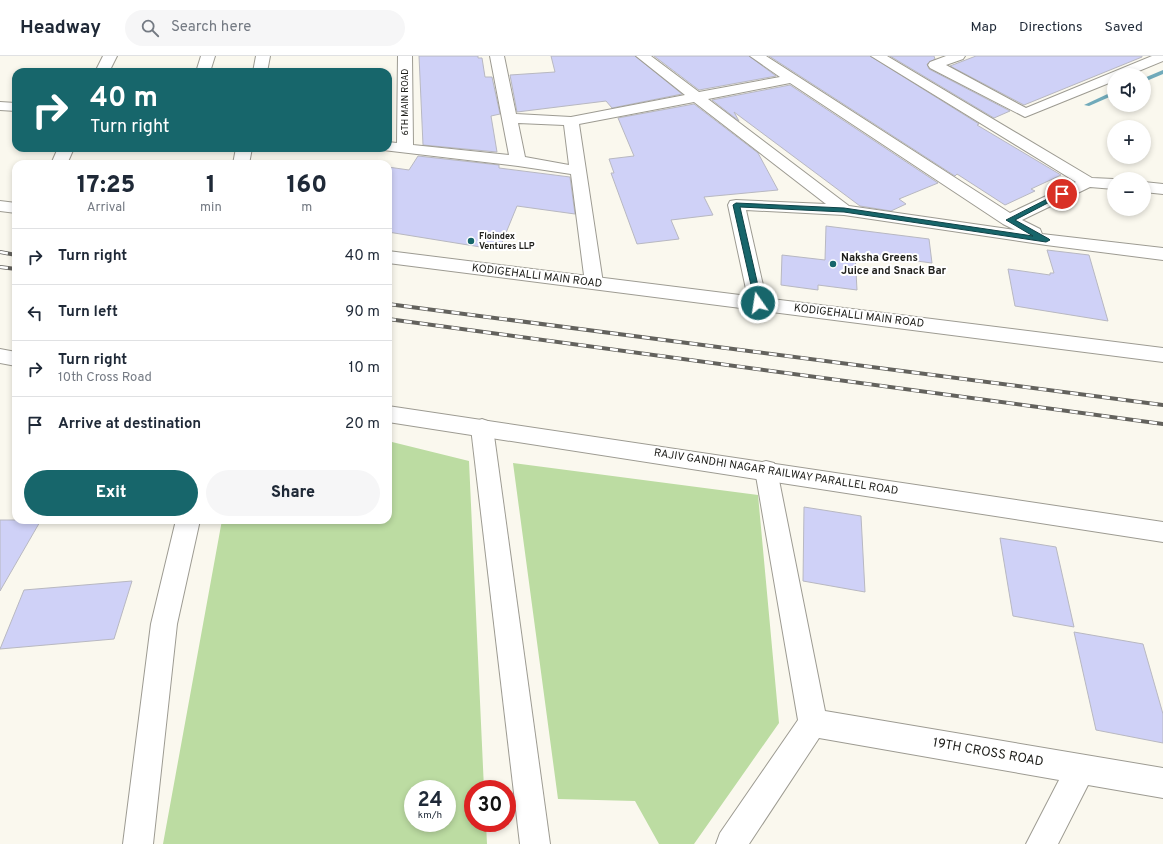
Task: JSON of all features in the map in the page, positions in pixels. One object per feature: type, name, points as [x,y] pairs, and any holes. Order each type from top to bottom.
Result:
[{"type":"street","points":[[104,68],[110,56]]},
{"type":"street","points":[[204,68],[208,56]]},
{"type":"street","points":[[261,68],[263,56]]},
{"type":"street","name":"6TH MAIN ROAD","points":[[405,56],[405,149]]},
{"type":"street","points":[[497,56],[518,161]]},
{"type":"street","points":[[643,56],[844,210]]},
{"type":"street","points":[[757,56],[1009,220],[1046,240]]},
{"type":"street","points":[[878,56],[1088,182],[1107,183]]},
{"type":"street","points":[[958,56],[935,65],[1025,113],[1107,79]]},
{"type":"street","points":[[1134,68],[1163,56]]},
{"type":"street","points":[[510,118],[571,121],[792,79]]},
{"type":"street","points":[[959,104],[991,94]]},
{"type":"street","points":[[0,106],[12,107]]},
{"type":"street","points":[[571,121],[594,283]]},
{"type":"street","points":[[392,147],[518,161],[579,171]]},
{"type":"street","points":[[1009,220],[1088,182]]},
{"type":"street","points":[[1151,188],[1163,189]]},
{"type":"street","points":[[758,303],[736,205],[844,210],[1046,240],[1163,254]]},
{"type":"street","points":[[0,206],[12,208]]},
{"type":"street","name":"KODIGEHALLI MAIN ROAD","points":[[392,258],[1163,355]]},
{"type":"street","points":[[0,356],[12,358]]},
{"type":"street","name":"RAJIV GANDHI NAGAR RAILWAY PARALLEL ROAD","points":[[392,415],[766,470],[1163,532]]},
{"type":"street","points":[[482,428],[535,844]]},
{"type":"street","points":[[731,844],[814,723],[766,470]]},
{"type":"street","points":[[138,844],[164,624],[187,524]]},
{"type":"street","name":"19TH CROSS ROAD","points":[[814,723],[1163,783]]},
{"type":"street","points":[[1041,844],[1081,768]]},
{"type":"green space","points":[[392,442],[469,461],[484,780],[464,780],[464,832],[486,832],[487,844],[163,844],[221,524],[392,524]]},
{"type":"green space","points":[[513,463],[758,495],[779,723],[694,844],[659,844],[635,801],[558,799]]},
{"type":"building","points":[[419,56],[478,56],[478,58],[482,58],[485,77],[492,77],[500,114],[491,116],[497,152],[423,145]]},
{"type":"building","points":[[551,56],[635,56],[682,94],[612,108],[606,101],[517,112],[510,75],[555,72]]},
{"type":"building","points":[[654,56],[749,56],[776,76],[699,90]]},
{"type":"building","points":[[769,56],[870,56],[979,124],[977,125],[1061,175],[1031,189],[1035,191],[1005,205],[957,174],[955,176]]},
{"type":"building","points":[[890,56],[934,56],[935,59],[927,64],[929,69],[1010,111],[994,118]]},
{"type":"building","points":[[976,56],[1142,56],[1115,68],[1107,68],[1107,71],[1024,105],[950,66]]},
{"type":"building","points":[[790,85],[938,183],[899,199],[906,204],[891,211],[860,206],[734,112],[739,121],[712,100]]},
{"type":"building","points":[[694,104],[758,153],[778,190],[704,197],[713,215],[671,220],[679,239],[637,244],[611,173],[614,173],[609,159],[634,156],[618,118]]},
{"type":"building","points":[[418,156],[499,165],[499,168],[570,177],[575,214],[517,206],[499,250],[392,233],[392,168],[409,170]]},
{"type":"building","points":[[826,226],[929,239],[932,263],[855,253],[857,290],[818,285],[818,290],[781,285],[782,255],[825,260]]},
{"type":"building","points":[[1047,250],[1089,255],[1108,321],[1015,306],[1008,269],[1050,275],[1050,273],[1054,273]]},
{"type":"building","points":[[804,507],[861,516],[865,592],[803,581]]},
{"type":"building","points":[[0,520],[12,520],[12,524],[39,524],[0,591]]},
{"type":"building","points":[[1000,538],[1056,547],[1074,627],[1013,616]]},
{"type":"building","points":[[132,581],[114,639],[0,649],[24,590]]},
{"type":"building","points":[[1074,632],[1143,644],[1163,714],[1163,743],[1096,730]]},
{"type":"waterway","points":[[1151,77],[1163,72]]},
{"type":"waterway","points":[[1087,105],[1107,96]]},
{"type":"railway","points":[[0,252],[12,254]]},
{"type":"railway","points":[[0,267],[12,268]]},
{"type":"railway","points":[[392,305],[1163,405]]},
{"type":"railway","points":[[392,320],[1163,424]]},
{"type":"place","name":"Floindex Ventures LLP","points":[[471,241]]},
{"type":"place","name":"Naksha Greens Juice and Snack Bar","points":[[833,264]]},
{"type":"route","points":[[758,303],[736,205],[844,210],[1046,240],[1009,220],[1062,194]]}]
